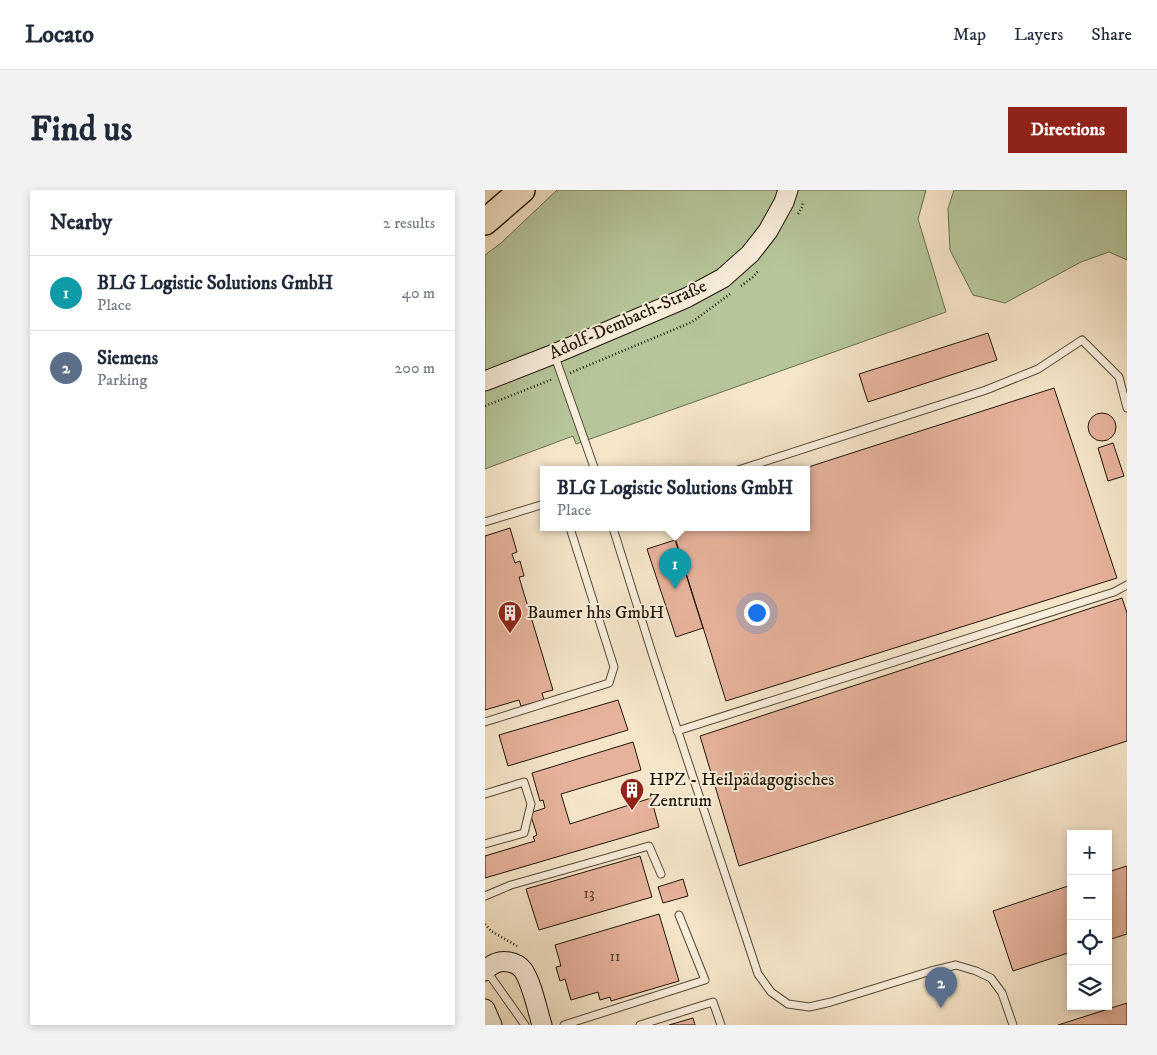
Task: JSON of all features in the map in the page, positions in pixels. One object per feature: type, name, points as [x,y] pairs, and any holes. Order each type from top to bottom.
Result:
[{"type":"highway","points":[[485,222],[522,190]]},
{"type":"main road","name":"Adolf-Dembach-Straße","points":[[485,381],[686,298],[723,278],[751,254],[768,231],[784,202],[787,190]]},
{"type":"main road","points":[[487,965],[503,961],[522,968],[529,982],[535,1023]]},
{"type":"main road","points":[[485,1009],[492,1025]]},
{"type":"lane","points":[[750,466],[986,390],[1038,369],[1082,340],[1119,377],[1127,408]]},
{"type":"lane","points":[[554,354],[594,466]]},
{"type":"lane","points":[[485,522],[540,505]]},
{"type":"lane","points":[[485,722],[609,683],[614,667],[571,531]]},
{"type":"lane","points":[[614,531],[757,974],[771,992],[788,1004],[809,1007],[956,965],[991,978],[1002,993],[1013,1025]]},
{"type":"lane","points":[[677,731],[1104,595],[1127,585]]},
{"type":"lane","points":[[485,794],[524,782],[531,804],[524,833],[485,844]]},
{"type":"lane","points":[[485,896],[511,884],[649,846],[661,874]]},
{"type":"lane","points":[[564,1025],[705,980],[679,915]]},
{"type":"lane","points":[[487,965],[535,1023]]},
{"type":"lane","points":[[640,1025],[713,1002],[721,1025]]},
{"type":"green space","points":[[557,190],[926,190],[918,219],[946,312],[576,444],[573,436],[485,469],[485,255],[501,243]]},
{"type":"green space","points":[[954,190],[1127,190],[1127,260],[1109,252],[1081,262],[1005,303],[973,295],[950,250],[948,209]]},
{"type":"building","points":[[988,333],[997,360],[868,402],[859,374]]},
{"type":"building","points":[[1054,388],[1117,578],[726,701],[673,531],[810,531],[810,466]]},
{"type":"building","points":[[1102,413],[1112,417],[1116,427],[1112,437],[1102,441],[1092,437],[1088,427],[1092,417]]},
{"type":"building","points":[[1113,443],[1124,476],[1108,481],[1098,448]]},
{"type":"building","name":"Baumer hhs GmbH","points":[[510,528],[517,552],[512,554],[515,563],[520,561],[524,576],[519,577],[553,690],[542,693],[544,700],[521,706],[519,700],[485,710],[485,536]]},
{"type":"building","points":[[675,540],[703,628],[676,637],[647,549]]},
{"type":"building","points":[[1122,598],[1127,613],[1127,741],[739,866],[700,736]]},
{"type":"building","points":[[618,700],[628,730],[508,766],[499,735]]},
{"type":"building","name":"HPZ - Heilpädagogisches Zentrum","points":[[633,742],[641,770],[561,794],[570,824],[651,798],[659,827],[485,878],[485,856],[535,841],[533,837],[537,835],[530,813],[545,808],[543,800],[540,801],[532,773]]},
{"type":"building","points":[[640,856],[652,897],[539,930],[526,889]]},
{"type":"building","points":[[1127,866],[1127,934],[1112,939],[1112,875],[1112,871]]},
{"type":"building","points":[[683,879],[688,896],[663,903],[658,887]]},
{"type":"building","points":[[1067,886],[1067,953],[1013,971],[993,911]]},
{"type":"building","points":[[659,914],[679,981],[611,1001],[610,997],[600,1000],[598,992],[571,1000],[565,979],[560,981],[556,967],[561,966],[555,945]]},
{"type":"building","points":[[1127,1003],[1127,1025],[1058,1025],[1105,1010],[1112,1010],[1112,1008]]},
{"type":"building","points":[[693,1018],[695,1025],[669,1025]]},
{"type":"place","name":"BLG Logistic Solutions GmbH","points":[[675,589]]},
{"type":"place","name":"Baumer hhs GmbH","points":[[510,634]]},
{"type":"place","name":"HPZ - Heilpädagogisches Zentrum","points":[[632,811]]},
{"type":"place","name":"Siemens","points":[[941,1008]]}]
